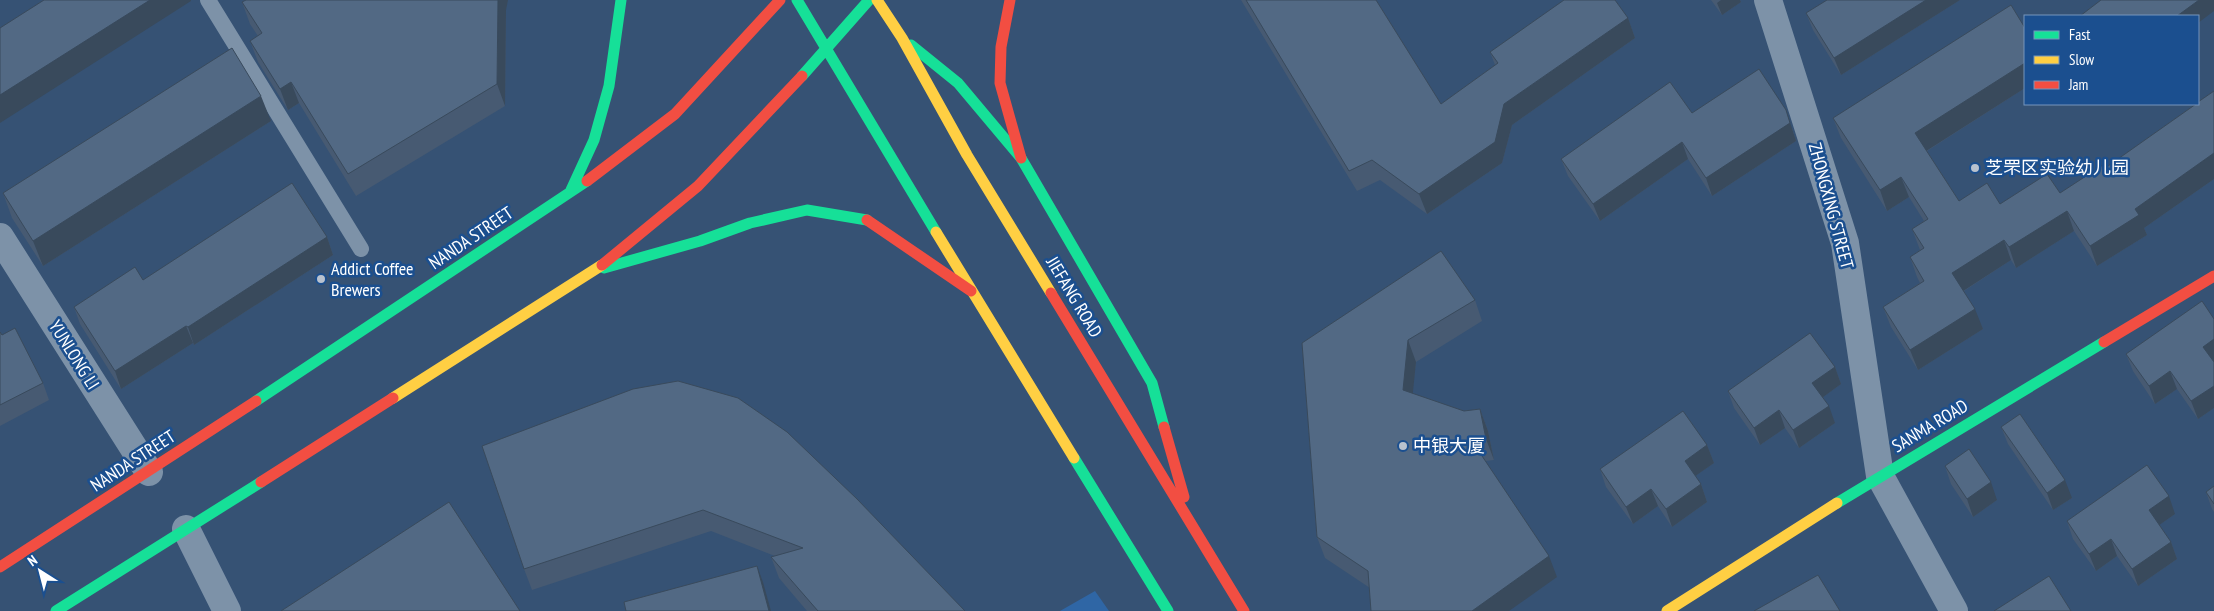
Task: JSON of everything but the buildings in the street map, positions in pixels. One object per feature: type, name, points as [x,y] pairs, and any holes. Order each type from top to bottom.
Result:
[{"type":"main road","points":[[569,194],[594,140],[607,95],[622,0]]},
{"type":"main road","name":"NANDA STREET","points":[[0,567],[149,472],[569,194],[675,114],[780,0]]},
{"type":"main road","points":[[797,0],[971,291],[1168,611]]},
{"type":"main road","points":[[56,611],[593,272],[698,186],[826,50],[869,0]]},
{"type":"main road","name":"JIEFANG ROAD","points":[[877,0],[902,38],[967,155],[1244,611]]},
{"type":"main road","points":[[1010,0],[1002,47],[1000,84],[1021,158]]},
{"type":"main road","points":[[902,38],[958,83],[1021,158],[1152,383],[1192,527]]},
{"type":"main road","points":[[593,272],[700,241],[750,223],[807,210],[871,221],[971,291]]},
{"type":"main road","name":"SANMA ROAD","points":[[1667,611],[1880,476],[2212,281]]},
{"type":"street","name":"ZHONGXING STREET","points":[[1768,0],[1845,243],[1880,476]]},
{"type":"street","name":"YUNLONG LI","points":[[0,237],[149,472]]},
{"type":"street","points":[[1880,476],[1954,611]]},
{"type":"street","points":[[186,529],[227,611]]},
{"type":"lane","points":[[208,0],[361,249]]},
{"type":"shaded area","points":[[1095,591],[1109,611],[1060,611]]},
{"type":"traffic: fast","points":[[571,190],[594,140],[609,86],[621,0]]},
{"type":"traffic: fast","points":[[797,0],[936,232]]},
{"type":"traffic: fast","points":[[802,76],[869,0]]},
{"type":"traffic: fast","points":[[911,45],[958,83],[1021,158],[1152,383],[1164,427]]},
{"type":"traffic: fast","points":[[256,401],[587,181]]},
{"type":"traffic: fast","points":[[604,268],[700,241],[750,223],[807,210],[867,220]]},
{"type":"traffic: fast","points":[[1837,503],[2104,342]]},
{"type":"traffic: fast","points":[[1074,458],[1168,611]]},
{"type":"traffic: fast","points":[[56,611],[261,482]]},
{"type":"traffic: slow","points":[[877,0],[902,38],[967,155],[1051,293]]},
{"type":"traffic: slow","points":[[936,232],[1074,458]]},
{"type":"traffic: slow","points":[[393,398],[602,265]]},
{"type":"traffic: slow","points":[[1667,611],[1837,503]]},
{"type":"traffic: jam","points":[[587,181],[675,114],[780,0]]},
{"type":"traffic: jam","points":[[1010,0],[1001,47],[1000,83],[1021,158]]},
{"type":"traffic: jam","points":[[602,265],[698,186],[802,76]]},
{"type":"traffic: jam","points":[[867,220],[971,291]]},
{"type":"traffic: jam","points":[[2104,342],[2214,276]]},
{"type":"traffic: jam","points":[[1051,293],[1244,611]]},
{"type":"traffic: jam","points":[[261,482],[393,398]]},
{"type":"traffic: jam","points":[[0,567],[256,401]]},
{"type":"traffic: jam","points":[[1164,427],[1184,497]]},
{"type":"place","name":"芝罘区实验幼儿园","points":[[1975,168]]},
{"type":"place","name":"Addict Coffee Brewers","points":[[321,279]]},
{"type":"place","name":"中银大厦","points":[[1403,446]]}]
